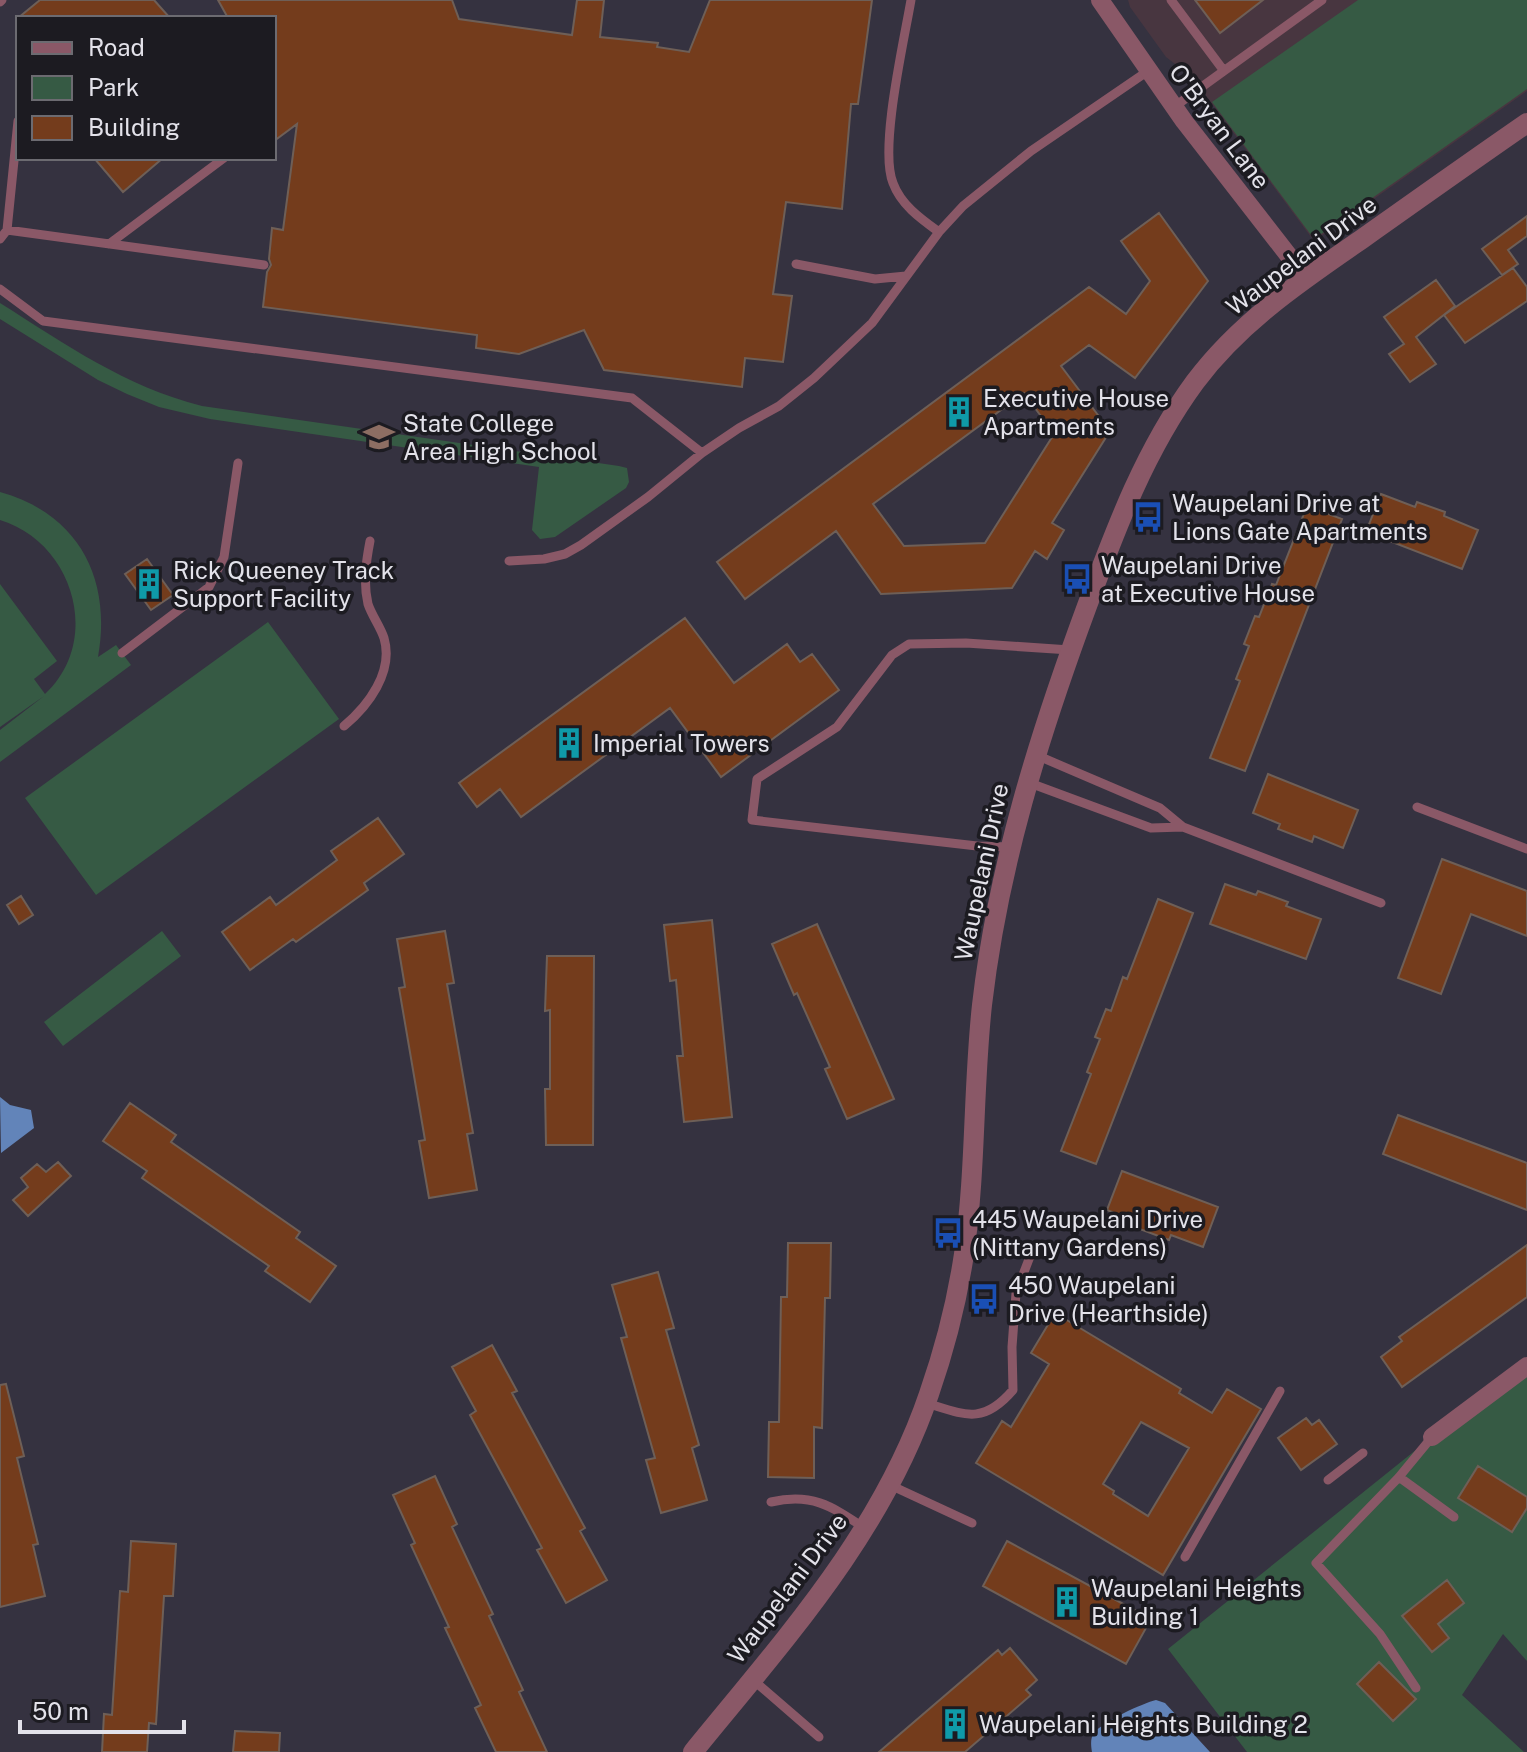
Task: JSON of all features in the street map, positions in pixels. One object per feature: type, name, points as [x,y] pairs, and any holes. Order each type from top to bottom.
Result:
[{"type":"street","name":"O'Bryan Lane","points":[[1100,0],[1174,107],[1306,278]]},
{"type":"street","name":"Waupelani Drive","points":[[693,1752],[832,1580],[866,1529],[890,1485],[926,1403],[950,1323],[964,1250],[982,1008],[992,934],[1010,847],[1035,754],[1071,650],[1138,477],[1197,380],[1256,316],[1527,123]]},
{"type":"street","points":[[1432,1437],[1527,1366]]},
{"type":"lane","points":[[911,0],[892,120],[888,170],[901,198],[939,232]]},
{"type":"lane","points":[[1171,0],[1224,71]]},
{"type":"lane","points":[[1174,107],[1322,0]]},
{"type":"lane","points":[[509,561],[544,559],[565,554],[581,545],[702,453],[779,406],[814,378],[872,323],[939,232],[963,206],[1031,151],[1148,71]]},
{"type":"lane","points":[[16,136],[3,234],[109,244],[264,265]]},
{"type":"lane","points":[[109,244],[221,160]]},
{"type":"lane","points":[[796,264],[875,279],[906,276]]},
{"type":"lane","points":[[0,289],[43,321],[632,398],[702,453]]},
{"type":"lane","points":[[122,653],[209,587],[224,557],[238,463]]},
{"type":"lane","points":[[344,726],[380,683],[385,663],[384,639],[369,606],[365,588],[370,541]]},
{"type":"lane","points":[[1010,847],[977,846],[752,820],[757,779],[837,727],[892,655],[909,644],[926,642],[1071,650]]},
{"type":"lane","points":[[1035,754],[1160,808],[1183,827],[1381,903]]},
{"type":"lane","points":[[1027,782],[1151,828],[1183,827]]},
{"type":"lane","points":[[1417,807],[1527,849]]},
{"type":"lane","points":[[926,1403],[971,1416],[999,1406],[1013,1390],[1016,1293],[1034,1246]]},
{"type":"lane","points":[[1185,1557],[1280,1391]]},
{"type":"lane","points":[[1416,1688],[1380,1634],[1316,1563],[1399,1477],[1432,1437]]},
{"type":"lane","points":[[1328,1480],[1363,1453]]},
{"type":"lane","points":[[1399,1477],[1454,1517]]},
{"type":"lane","points":[[890,1485],[972,1523]]},
{"type":"lane","points":[[771,1502],[791,1498],[813,1500],[834,1508],[866,1529]]},
{"type":"lane","points":[[752,1679],[819,1737]]},
{"type":"shaded area","points":[[1128,0],[1527,0],[1527,91],[1314,241],[1192,77],[1166,57]]},
{"type":"green space","points":[[1358,0],[1527,0],[1527,89],[1314,239],[1212,102]]},
{"type":"green space","points":[[0,303],[121,376],[202,406],[619,466],[627,468],[629,482],[626,488],[555,537],[540,539],[532,530],[539,467],[210,419],[159,407],[98,380],[0,319]]},
{"type":"green space","points":[[0,492],[27,502],[51,516],[69,533],[84,554],[100,601],[98,657],[116,645],[131,665],[0,762],[0,730],[44,696],[0,727],[0,584],[57,661],[34,679],[45,694],[63,672],[73,647],[75,621],[72,595],[62,570],[46,549],[25,532],[0,520]]},
{"type":"green space","points":[[268,622],[339,719],[96,895],[25,798]]},
{"type":"green space","points":[[162,931],[181,956],[63,1046],[44,1022]]},
{"type":"green space","points":[[1527,1366],[1527,1661],[1503,1634],[1462,1695],[1524,1752],[1247,1752],[1168,1649],[1432,1437]]},
{"type":"water","points":[[0,1097],[10,1105],[31,1110],[34,1128],[1,1153]]},
{"type":"water","points":[[1156,1700],[1165,1703],[1210,1752],[1092,1752],[1092,1737],[1098,1729]]},
{"type":"building","points":[[40,0],[154,0],[168,16],[20,16]]},
{"type":"building","name":"State College Area High School","points":[[218,0],[452,0],[459,19],[572,35],[577,0],[604,0],[600,37],[658,43],[657,47],[689,52],[710,0],[872,0],[858,104],[851,104],[842,209],[786,202],[773,294],[792,296],[783,362],[745,358],[742,387],[604,370],[584,330],[519,354],[476,348],[477,335],[263,307],[267,272],[271,265],[272,228],[283,230],[297,124],[276,140],[276,16],[227,16]]},
{"type":"building","points":[[1195,0],[1263,0],[1220,33]]},
{"type":"building","points":[[96,160],[161,160],[123,192]]},
{"type":"building","name":"Executive House Apartments","points":[[1159,213],[1208,281],[1135,378],[1089,345],[1061,366],[1110,431],[1052,523],[1064,530],[1047,559],[1035,551],[1012,588],[881,594],[836,531],[745,599],[717,562],[1089,287],[1126,314],[1150,281],[1121,241]],"holes":[[[1024,393],[1054,434],[985,543],[904,546],[873,504]]]},
{"type":"building","points":[[1527,216],[1527,236],[1508,250],[1518,264],[1502,275],[1482,249]]},
{"type":"building","points":[[1513,268],[1527,287],[1527,301],[1465,343],[1444,315]]},
{"type":"building","points":[[1436,280],[1455,306],[1416,337],[1436,364],[1410,382],[1389,354],[1404,344],[1384,317]]},
{"type":"building","points":[[1381,494],[1415,507],[1417,502],[1445,512],[1444,516],[1478,530],[1462,569],[1366,532]]},
{"type":"building","points":[[1307,506],[1342,519],[1245,771],[1210,758],[1240,681],[1236,679],[1249,646],[1244,644],[1272,584],[1276,585]]},
{"type":"building","name":"Rick Queeney Track Support Facility","points":[[147,559],[173,595],[151,610],[125,574]]},
{"type":"building","name":"Imperial Towers","points":[[685,618],[734,683],[787,644],[800,662],[812,654],[839,690],[721,777],[670,708],[521,817],[500,789],[477,807],[459,783]]},
{"type":"building","points":[[1268,774],[1358,810],[1343,848],[1314,836],[1312,842],[1278,829],[1280,824],[1253,813]]},
{"type":"building","points":[[378,818],[404,854],[364,883],[368,890],[296,942],[293,939],[250,970],[222,932],[270,897],[276,905],[337,860],[331,851]]},
{"type":"building","points":[[1442,859],[1527,891],[1527,936],[1471,914],[1441,994],[1398,978]]},
{"type":"building","points":[[1225,884],[1256,895],[1258,891],[1321,919],[1306,959],[1210,924]]},
{"type":"building","points":[[21,896],[33,915],[19,924],[7,905]]},
{"type":"building","points":[[1158,899],[1193,913],[1096,1164],[1061,1151],[1091,1074],[1087,1072],[1100,1039],[1095,1037],[1106,1009],[1111,1011],[1123,977],[1127,979]]},
{"type":"building","points":[[712,920],[732,1117],[684,1122],[677,1056],[683,1056],[676,980],[670,981],[664,925]]},
{"type":"building","points":[[817,924],[894,1099],[847,1119],[825,1069],[830,1067],[772,944]]},
{"type":"building","points":[[445,931],[454,983],[447,984],[473,1133],[467,1134],[477,1190],[429,1198],[419,1141],[425,1140],[399,988],[405,987],[397,939]]},
{"type":"building","points":[[547,956],[594,956],[593,1145],[546,1145],[545,1089],[550,1089],[550,1010],[545,1011]]},
{"type":"building","points":[[130,1103],[176,1135],[171,1142],[300,1232],[296,1238],[336,1266],[310,1302],[265,1271],[269,1266],[142,1178],[147,1171],[103,1141]]},
{"type":"building","points":[[1398,1115],[1527,1163],[1527,1210],[1383,1154]]},
{"type":"building","points":[[58,1162],[71,1176],[28,1216],[13,1200],[28,1187],[21,1178],[37,1164],[46,1172]]},
{"type":"building","points":[[1122,1171],[1218,1207],[1203,1247],[1171,1235],[1169,1240],[1137,1228],[1139,1223],[1107,1210]]},
{"type":"building","points":[[788,1243],[831,1243],[830,1298],[825,1298],[822,1428],[814,1427],[814,1478],[768,1477],[769,1422],[779,1422],[781,1297],[787,1297]]},
{"type":"building","points":[[1527,1245],[1527,1297],[1402,1387],[1381,1357],[1402,1341],[1399,1337]]},
{"type":"building","points":[[658,1272],[674,1328],[666,1330],[699,1445],[692,1448],[707,1500],[661,1513],[646,1460],[655,1458],[621,1338],[627,1337],[612,1285]]},
{"type":"building","points":[[1055,1313],[1181,1389],[1179,1393],[1212,1413],[1227,1389],[1261,1409],[1163,1575],[976,1463],[1002,1421],[1011,1427],[1049,1364],[1031,1353]],"holes":[[[1141,1422],[1189,1448],[1148,1516],[1103,1484]]]},
{"type":"building","points":[[492,1345],[517,1391],[512,1393],[585,1528],[580,1531],[607,1580],[566,1603],[537,1550],[542,1548],[470,1415],[476,1411],[452,1367]]},
{"type":"building","points":[[6,1384],[24,1456],[17,1458],[38,1544],[33,1545],[45,1596],[0,1607],[0,1385]]},
{"type":"building","points":[[1306,1418],[1312,1425],[1319,1420],[1337,1444],[1301,1470],[1278,1438]]},
{"type":"building","points":[[1478,1466],[1527,1497],[1527,1508],[1512,1532],[1458,1498]]},
{"type":"building","points":[[435,1476],[457,1524],[452,1527],[493,1614],[489,1616],[547,1752],[496,1752],[475,1708],[481,1705],[445,1628],[449,1627],[411,1545],[415,1543],[393,1495]]},
{"type":"building","points":[[131,1541],[176,1544],[173,1596],[164,1596],[156,1724],[149,1723],[147,1752],[102,1752],[104,1714],[112,1715],[120,1591],[128,1592]]},
{"type":"building","name":"Waupelani Heights Building 1","points":[[1007,1541],[1151,1619],[1126,1664],[983,1586]]},
{"type":"building","points":[[1447,1580],[1464,1603],[1438,1624],[1449,1638],[1432,1652],[1402,1616]]},
{"type":"building","name":"Waupelani Heights Building 2","points":[[1010,1648],[1037,1680],[1026,1690],[1031,1695],[965,1752],[879,1752],[998,1650],[1002,1655]]},
{"type":"building","points":[[1379,1662],[1416,1699],[1393,1721],[1357,1684]]},
{"type":"building","points":[[235,1731],[280,1733],[279,1752],[233,1752]]},
{"type":"place","name":"Executive House Apartments","points":[[959,412]]},
{"type":"place","name":"State College Area High School","points":[[379,437]]},
{"type":"place","name":"Waupelani Drive at Lions Gate Apartments","points":[[1148,517]]},
{"type":"place","name":"Waupelani Drive at Executive House","points":[[1077,579]]},
{"type":"place","name":"Rick Queeney Track Support Facility","points":[[149,584]]},
{"type":"place","name":"Imperial Towers","points":[[569,743]]},
{"type":"place","name":"445 Waupelani Drive (Nittany Gardens)","points":[[948,1233]]},
{"type":"place","name":"450 Waupelani Drive (Hearthside)","points":[[984,1299]]},
{"type":"place","name":"Waupelani Heights Building 1","points":[[1067,1602]]},
{"type":"place","name":"Waupelani Heights Building 2","points":[[955,1724]]}]
